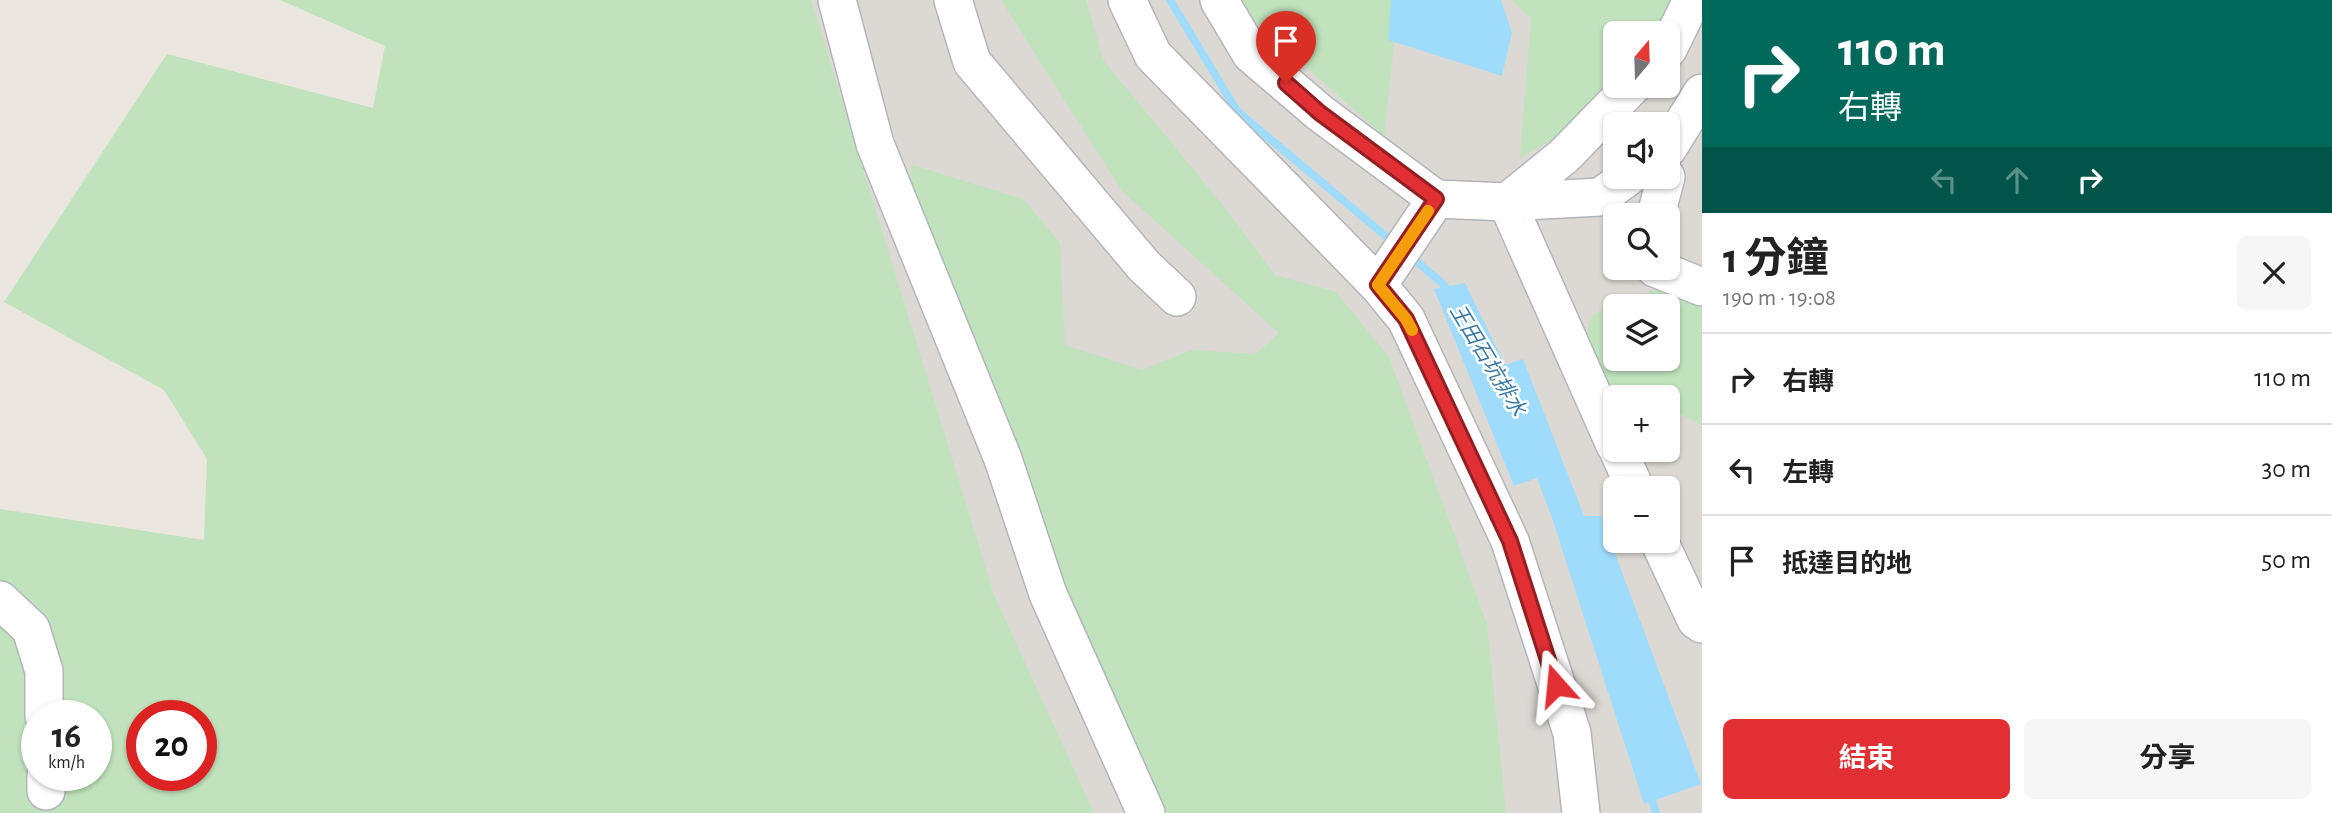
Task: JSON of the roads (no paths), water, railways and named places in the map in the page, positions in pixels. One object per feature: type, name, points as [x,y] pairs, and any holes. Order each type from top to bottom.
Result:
[{"type":"street","points":[[837,0],[875,144],[1003,459],[1048,594],[1146,813]]},
{"type":"street","points":[[953,0],[972,62],[1144,266],[1177,297]]},
{"type":"street","points":[[1127,0],[1153,55],[1394,261],[1406,319],[1510,541],[1572,733],[1581,813]]},
{"type":"street","points":[[1219,0],[1251,54],[1320,113],[1436,199],[1507,202],[1600,197],[1611,189]]},
{"type":"street","points":[[1680,24],[1692,0]]},
{"type":"street","points":[[1680,136],[1702,93]]},
{"type":"street","points":[[1507,202],[1564,156],[1620,98]]},
{"type":"street","points":[[1394,261],[1436,199]]},
{"type":"street","points":[[1507,202],[1603,417]]},
{"type":"street","points":[[1680,278],[1702,287]]},
{"type":"street","points":[[1665,553],[1696,620],[1702,624]]},
{"type":"street","points":[[0,600],[31,629],[44,671],[44,700]]},
{"type":"water","points":[[1391,0],[1501,0],[1512,33],[1502,76],[1388,40]]},
{"type":"water","points":[[1465,283],[1505,365],[1523,359],[1584,516],[1601,516],[1603,553],[1615,553],[1701,784],[1644,804],[1537,478],[1514,486],[1434,289]]},
{"type":"waterway","name":"王田石坑排水","points":[[1170,0],[1237,111],[1395,244]]},
{"type":"waterway","name":"王田石坑排水","points":[[1408,254],[1443,284],[1451,296]]},
{"type":"waterway","name":"王田石坑排水","points":[[1650,792],[1656,813]]}]
